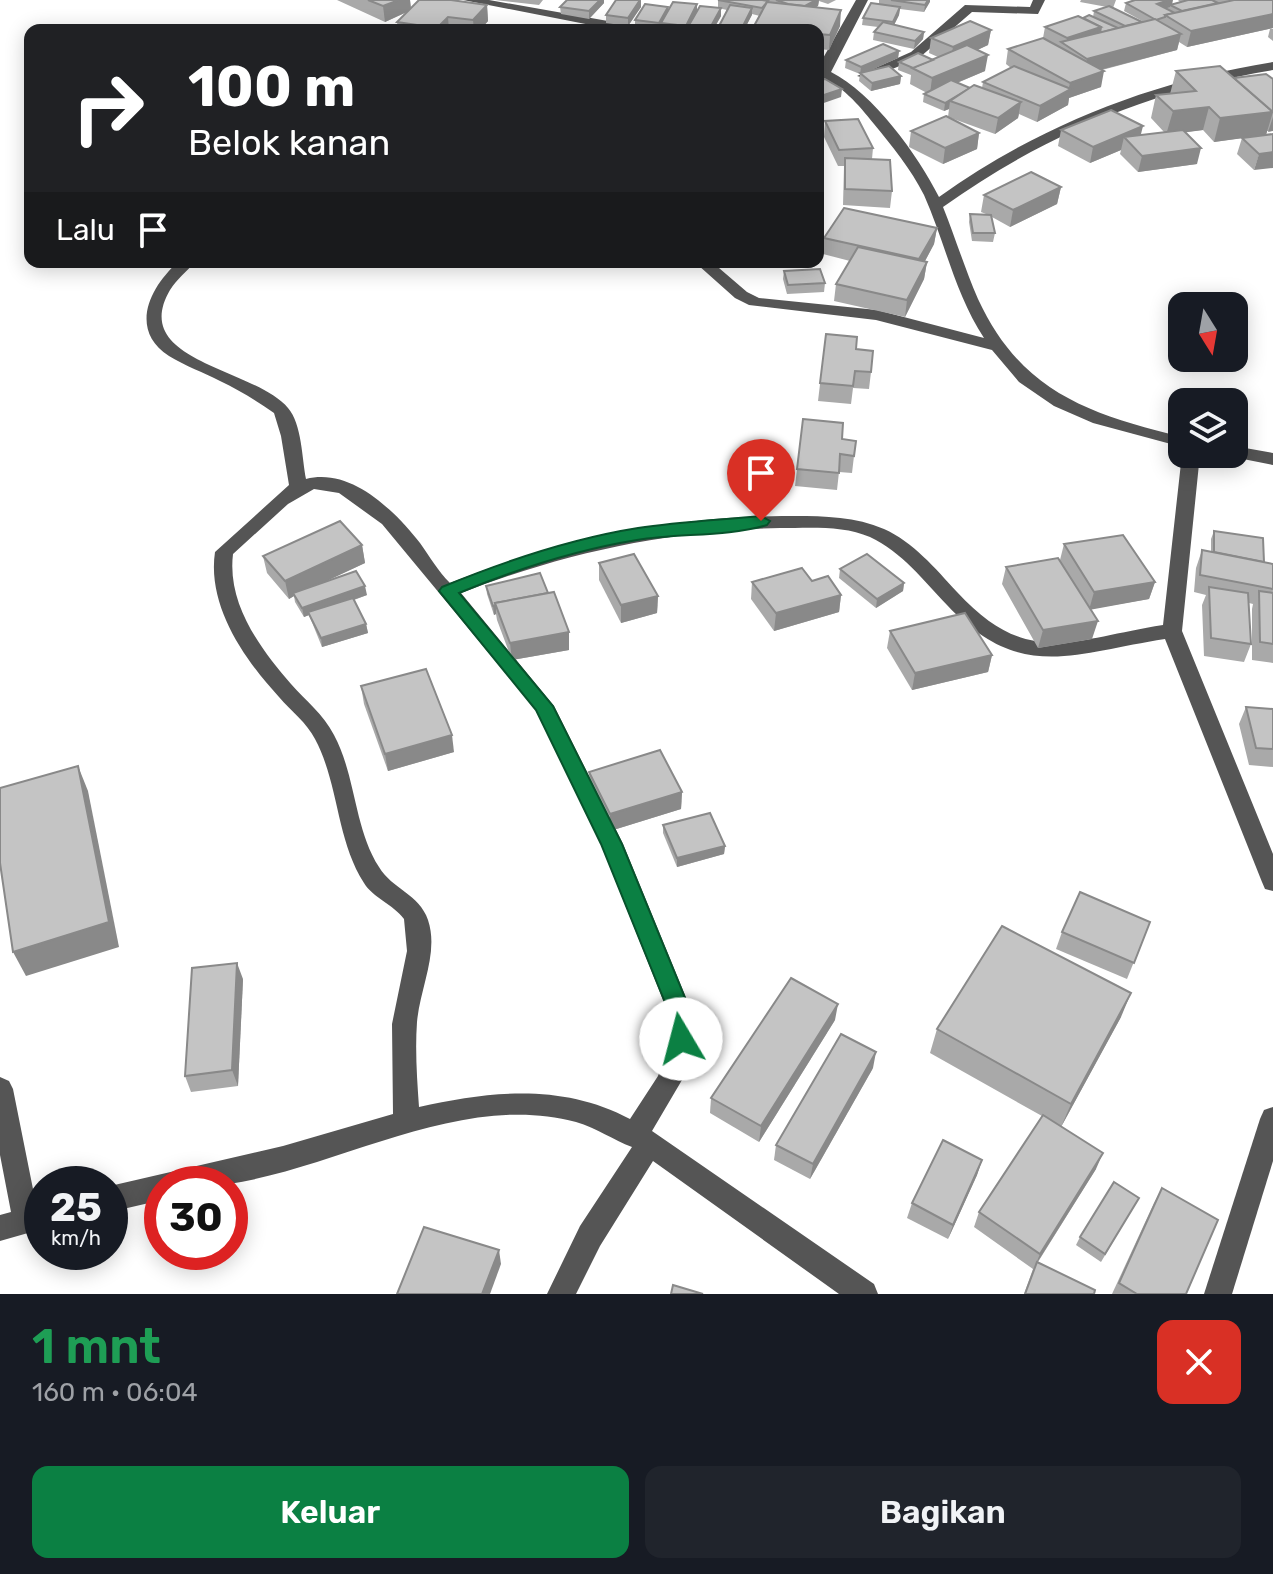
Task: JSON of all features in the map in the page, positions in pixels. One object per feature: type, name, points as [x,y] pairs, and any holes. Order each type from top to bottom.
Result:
[{"type":"street","points":[[469,0],[604,24]]},
{"type":"street","points":[[550,0],[552,14]]},
{"type":"street","points":[[824,67],[862,0]]},
{"type":"street","points":[[845,84],[915,55],[969,8],[1034,11],[1039,0]]},
{"type":"street","points":[[935,206],[992,165],[1090,116],[1186,81],[1273,66]]},
{"type":"street","points":[[824,74],[845,84],[870,111],[922,179],[958,270],[994,346],[1026,380],[1055,399],[1131,429],[1168,438]]},
{"type":"street","points":[[182,268],[160,293],[151,320],[157,339],[178,356],[253,392],[282,411],[290,436],[298,487]]},
{"type":"street","points":[[710,268],[741,295],[755,302],[877,315],[994,346]]},
{"type":"street","points":[[1248,455],[1273,459]]},
{"type":"street","points":[[1189,468],[1172,631],[1273,882]]},
{"type":"street","points":[[406,1121],[405,1013],[419,946],[415,916],[403,902],[374,880],[359,855],[335,758],[324,734],[308,711],[279,684],[240,624],[221,582],[224,552],[298,487],[322,484],[356,493],[409,543],[439,585],[448,591],[544,706],[612,844],[677,1005],[681,1039],[669,1080],[642,1140],[561,1294]]},
{"type":"street","points":[[448,591],[522,562],[638,534],[761,521],[828,522],[860,526],[902,548],[977,627],[1030,652],[1058,652],[1172,631]]},
{"type":"street","points":[[0,1089],[23,1221]]},
{"type":"street","points":[[247,1166],[406,1121],[523,1104],[584,1112],[642,1140],[734,1201],[824,1270],[864,1294]]},
{"type":"street","points":[[1218,1294],[1273,1119]]},
{"type":"building","points":[[368,0],[399,0],[383,6]]},
{"type":"building","points":[[419,0],[487,5],[473,20],[448,17],[441,24],[397,22]]},
{"type":"building","points":[[567,0],[600,0],[589,11],[560,7]]},
{"type":"building","points":[[616,0],[640,0],[628,18],[606,15]]},
{"type":"building","points":[[718,0],[762,0],[768,1],[762,8]]},
{"type":"building","points":[[776,0],[816,0],[805,6]]},
{"type":"building","points":[[891,0],[928,0],[925,5]]},
{"type":"building","points":[[1169,0],[1157,4],[1175,13],[1156,20],[1126,3]]},
{"type":"building","points":[[1188,0],[1218,3],[1182,11],[1170,5]]},
{"type":"building","points":[[1234,0],[1273,0],[1273,14],[1191,31],[1165,15]]},
{"type":"building","points":[[673,2],[697,4],[687,24],[661,23]]},
{"type":"building","points":[[767,2],[841,10],[830,35],[824,34],[824,24],[755,24]]},
{"type":"building","points":[[871,3],[900,7],[893,22],[863,18]]},
{"type":"building","points":[[645,4],[668,7],[659,23],[635,20]]},
{"type":"building","points":[[730,5],[752,8],[744,24],[720,24]]},
{"type":"building","points":[[700,6],[721,8],[712,24],[690,24]]},
{"type":"building","points":[[1109,6],[1142,22],[1125,26],[1094,11]]},
{"type":"building","points":[[1089,15],[1118,28],[1100,33],[1101,27],[1083,18]]},
{"type":"building","points":[[1078,16],[1101,27],[1067,38],[1045,27]]},
{"type":"building","points":[[1155,19],[1181,34],[1087,59],[1061,42]]},
{"type":"building","points":[[970,21],[991,30],[953,47],[931,38]]},
{"type":"building","points":[[883,22],[924,32],[915,41],[874,32]]},
{"type":"building","points":[[1043,38],[1104,71],[1070,83],[1008,49]]},
{"type":"building","points":[[883,44],[899,51],[861,67],[846,60]]},
{"type":"building","points":[[967,45],[988,55],[932,78],[912,68]]},
{"type":"building","points":[[918,53],[933,60],[913,68],[899,62]]},
{"type":"building","points":[[889,66],[901,76],[872,83],[860,73]]},
{"type":"building","points":[[1014,66],[1071,89],[1040,106],[983,82]]},
{"type":"building","points":[[1220,66],[1273,112],[1220,118],[1209,107],[1173,111],[1156,95],[1196,91],[1176,71]]},
{"type":"building","points":[[1266,74],[1273,79],[1273,112],[1234,78]]},
{"type":"building","points":[[825,79],[842,89],[824,95]]},
{"type":"building","points":[[951,80],[970,88],[945,103],[924,94]]},
{"type":"building","points":[[974,85],[1021,102],[998,118],[950,101]]},
{"type":"building","points":[[1111,110],[1143,126],[1093,147],[1061,130]]},
{"type":"building","points":[[946,116],[979,133],[945,148],[911,131]]},
{"type":"building","points":[[858,119],[873,148],[839,150],[825,121]]},
{"type":"building","points":[[1183,130],[1201,148],[1142,156],[1124,137]]},
{"type":"building","points":[[1273,134],[1273,152],[1259,154],[1242,138]]},
{"type":"building","points":[[845,158],[890,160],[892,191],[845,189]]},
{"type":"building","points":[[1031,172],[1061,187],[1013,210],[984,195]]},
{"type":"building","points":[[844,208],[937,228],[919,259],[824,238]]},
{"type":"building","points":[[970,214],[991,215],[995,233],[973,233]]},
{"type":"building","points":[[858,247],[927,262],[907,300],[836,284]]},
{"type":"building","points":[[820,269],[825,283],[788,285],[784,271]]},
{"type":"building","points":[[826,334],[857,337],[856,349],[873,351],[871,372],[855,371],[853,386],[820,383]]},
{"type":"building","points":[[803,419],[843,423],[842,439],[856,441],[854,456],[840,454],[839,473],[797,469]]},
{"type":"building","points":[[340,521],[362,545],[285,581],[263,556]]},
{"type":"building","points":[[1214,531],[1263,538],[1264,562],[1214,552]]},
{"type":"building","points":[[1123,535],[1155,582],[1094,592],[1064,544]]},
{"type":"building","points":[[1202,550],[1273,564],[1273,589],[1200,575]]},
{"type":"building","points":[[634,554],[658,596],[621,605],[599,563]]},
{"type":"building","points":[[867,554],[904,583],[877,599],[840,569]]},
{"type":"building","points":[[1058,558],[1098,621],[1043,630],[1006,567]]},
{"type":"building","points":[[802,568],[812,581],[828,576],[841,595],[776,613],[752,582]]},
{"type":"building","points":[[356,571],[365,586],[302,608],[293,593]]},
{"type":"building","points":[[540,573],[548,593],[495,603],[493,606],[486,586]]},
{"type":"building","points":[[1209,587],[1248,593],[1251,644],[1211,638]]},
{"type":"building","points":[[1259,591],[1273,593],[1273,644],[1260,642]]},
{"type":"building","points":[[554,592],[569,632],[510,643],[495,603]]},
{"type":"building","points":[[353,598],[366,624],[321,638],[308,612]]},
{"type":"building","points":[[965,613],[992,655],[915,673],[890,631]]},
{"type":"building","points":[[426,669],[452,735],[385,754],[361,686]]},
{"type":"building","points":[[1246,707],[1273,709],[1273,749],[1256,748]]},
{"type":"building","points":[[660,750],[682,792],[610,814],[589,772]]},
{"type":"building","points":[[78,766],[109,922],[13,952],[0,863],[0,788]]},
{"type":"building","points":[[710,813],[725,846],[677,858],[663,825]]},
{"type":"building","points":[[1080,892],[1150,922],[1134,963],[1062,932]]},
{"type":"building","points":[[1002,926],[1131,993],[1071,1104],[937,1029]]},
{"type":"building","points":[[237,963],[232,1070],[185,1076],[192,968]]},
{"type":"building","points":[[791,978],[838,1004],[761,1126],[711,1098]]},
{"type":"building","points":[[841,1034],[876,1052],[813,1164],[776,1145]]},
{"type":"building","points":[[1043,1115],[1103,1153],[1040,1254],[979,1212]]},
{"type":"building","points":[[943,1140],[982,1160],[953,1225],[912,1203]]},
{"type":"building","points":[[1114,1182],[1139,1198],[1105,1254],[1080,1237]]},
{"type":"building","points":[[1162,1188],[1218,1220],[1186,1294],[1137,1294],[1119,1283]]},
{"type":"building","points":[[424,1227],[499,1250],[482,1294],[397,1294]]},
{"type":"building","points":[[1037,1262],[1095,1290],[1094,1294],[1025,1294]]},
{"type":"building","points":[[673,1285],[703,1294],[671,1294]]},
{"type":"route","points":[[681,1039],[677,1005],[612,844],[544,706],[448,591],[510,566],[559,551],[638,534],[761,521]]}]
